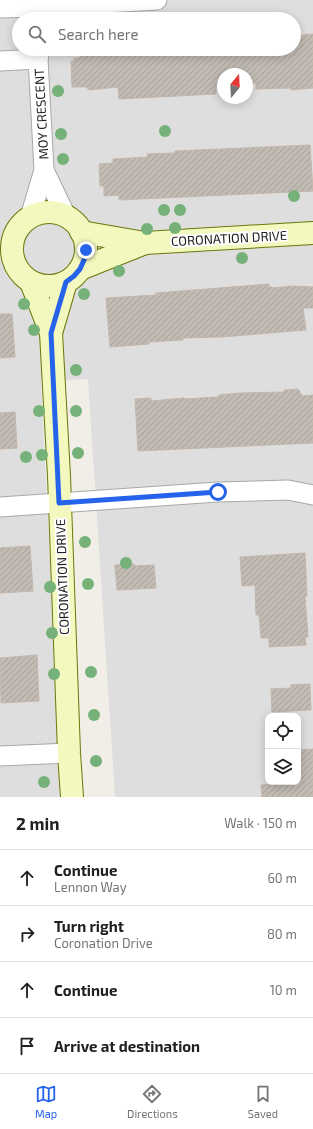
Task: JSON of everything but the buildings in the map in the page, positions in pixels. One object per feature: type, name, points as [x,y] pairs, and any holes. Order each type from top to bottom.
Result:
[{"type":"street","points":[[0,8],[77,6],[85,4],[157,0]]},
{"type":"street","points":[[66,12],[77,6]]},
{"type":"street","name":"MOY CRESCENT","points":[[0,61],[28,56]]},
{"type":"street","name":"MOY CRESCENT","points":[[30,217],[44,170],[39,56]]},
{"type":"street","name":"MOY CRESCENT","points":[[44,170],[66,216]]},
{"type":"street","points":[[54,212],[66,216],[75,223],[85,241],[86,250],[84,260],[73,276],[54,286],[42,286],[16,272],[12,258],[12,245],[8,235],[30,217],[42,213],[54,212]]},
{"type":"street","name":"CORONATION DRIVE","points":[[81,232],[145,243],[313,233]]},
{"type":"street","name":"CORONATION DRIVE","points":[[72,797],[51,333],[73,276],[145,243]]},
{"type":"street","name":"CORONATION DRIVE","points":[[16,272],[51,333]]},
{"type":"street","points":[[0,507],[218,492],[288,490],[313,495]]},
{"type":"street","points":[[0,756],[69,753]]},
{"type":"shaded area","points":[[0,0],[313,0],[313,797],[115,797],[88,379],[41,381],[62,797],[0,797]]},
{"type":"route","points":[[86,250],[80,269],[66,282],[51,333],[59,476],[59,503],[218,492]]}]
